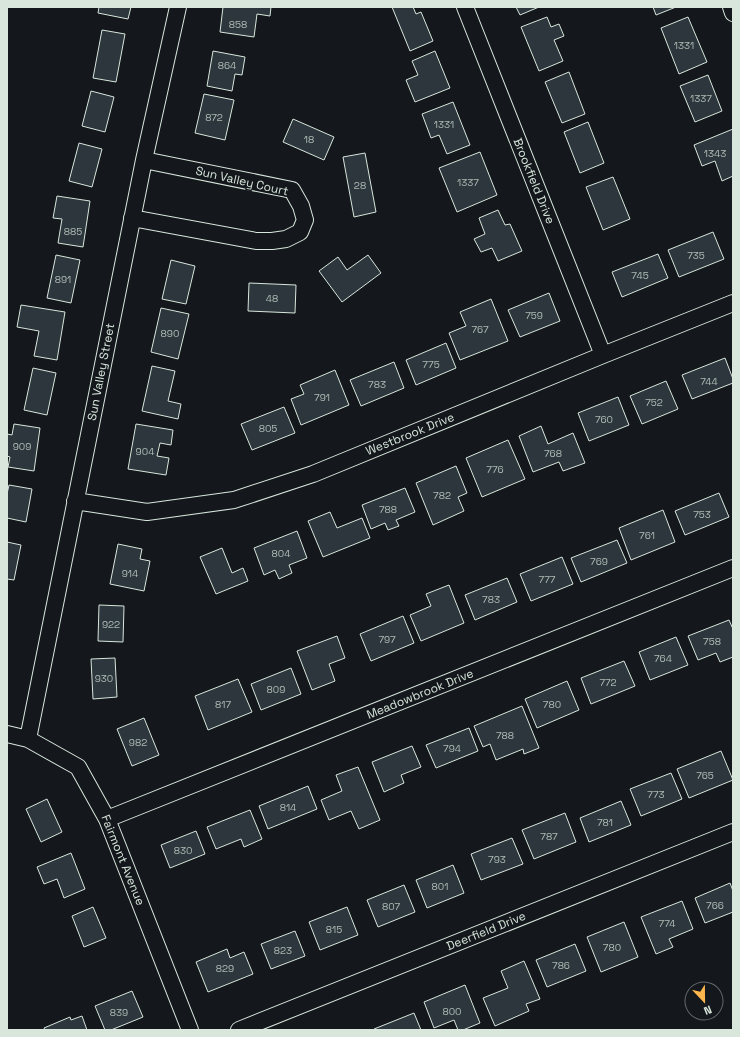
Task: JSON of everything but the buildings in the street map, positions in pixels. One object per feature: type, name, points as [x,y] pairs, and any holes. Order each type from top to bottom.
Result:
[{"type":"street","name":"Sun Valley Street","points":[[28,739],[132,218],[178,7]]},
{"type":"street","name":"Brookfield Drive","points":[[464,7],[603,354]]},
{"type":"street","points":[[731,7],[733,13]]},
{"type":"street","name":"Sun Valley Court","points":[[132,218],[256,240],[272,241],[286,239],[300,232],[305,220],[302,206],[292,190],[144,160]]},
{"type":"street","name":"Westbrook Drive","points":[[75,501],[147,512],[234,500],[313,474],[603,354],[733,303]]},
{"type":"street","name":"Meadowbrook Drive","points":[[107,819],[733,568]]},
{"type":"street","name":"Fairmont Avenue","points":[[7,734],[28,739],[78,767],[107,819],[190,1030]]},
{"type":"street","name":"Deerfield Drive","points":[[239,1030],[733,832]]}]
